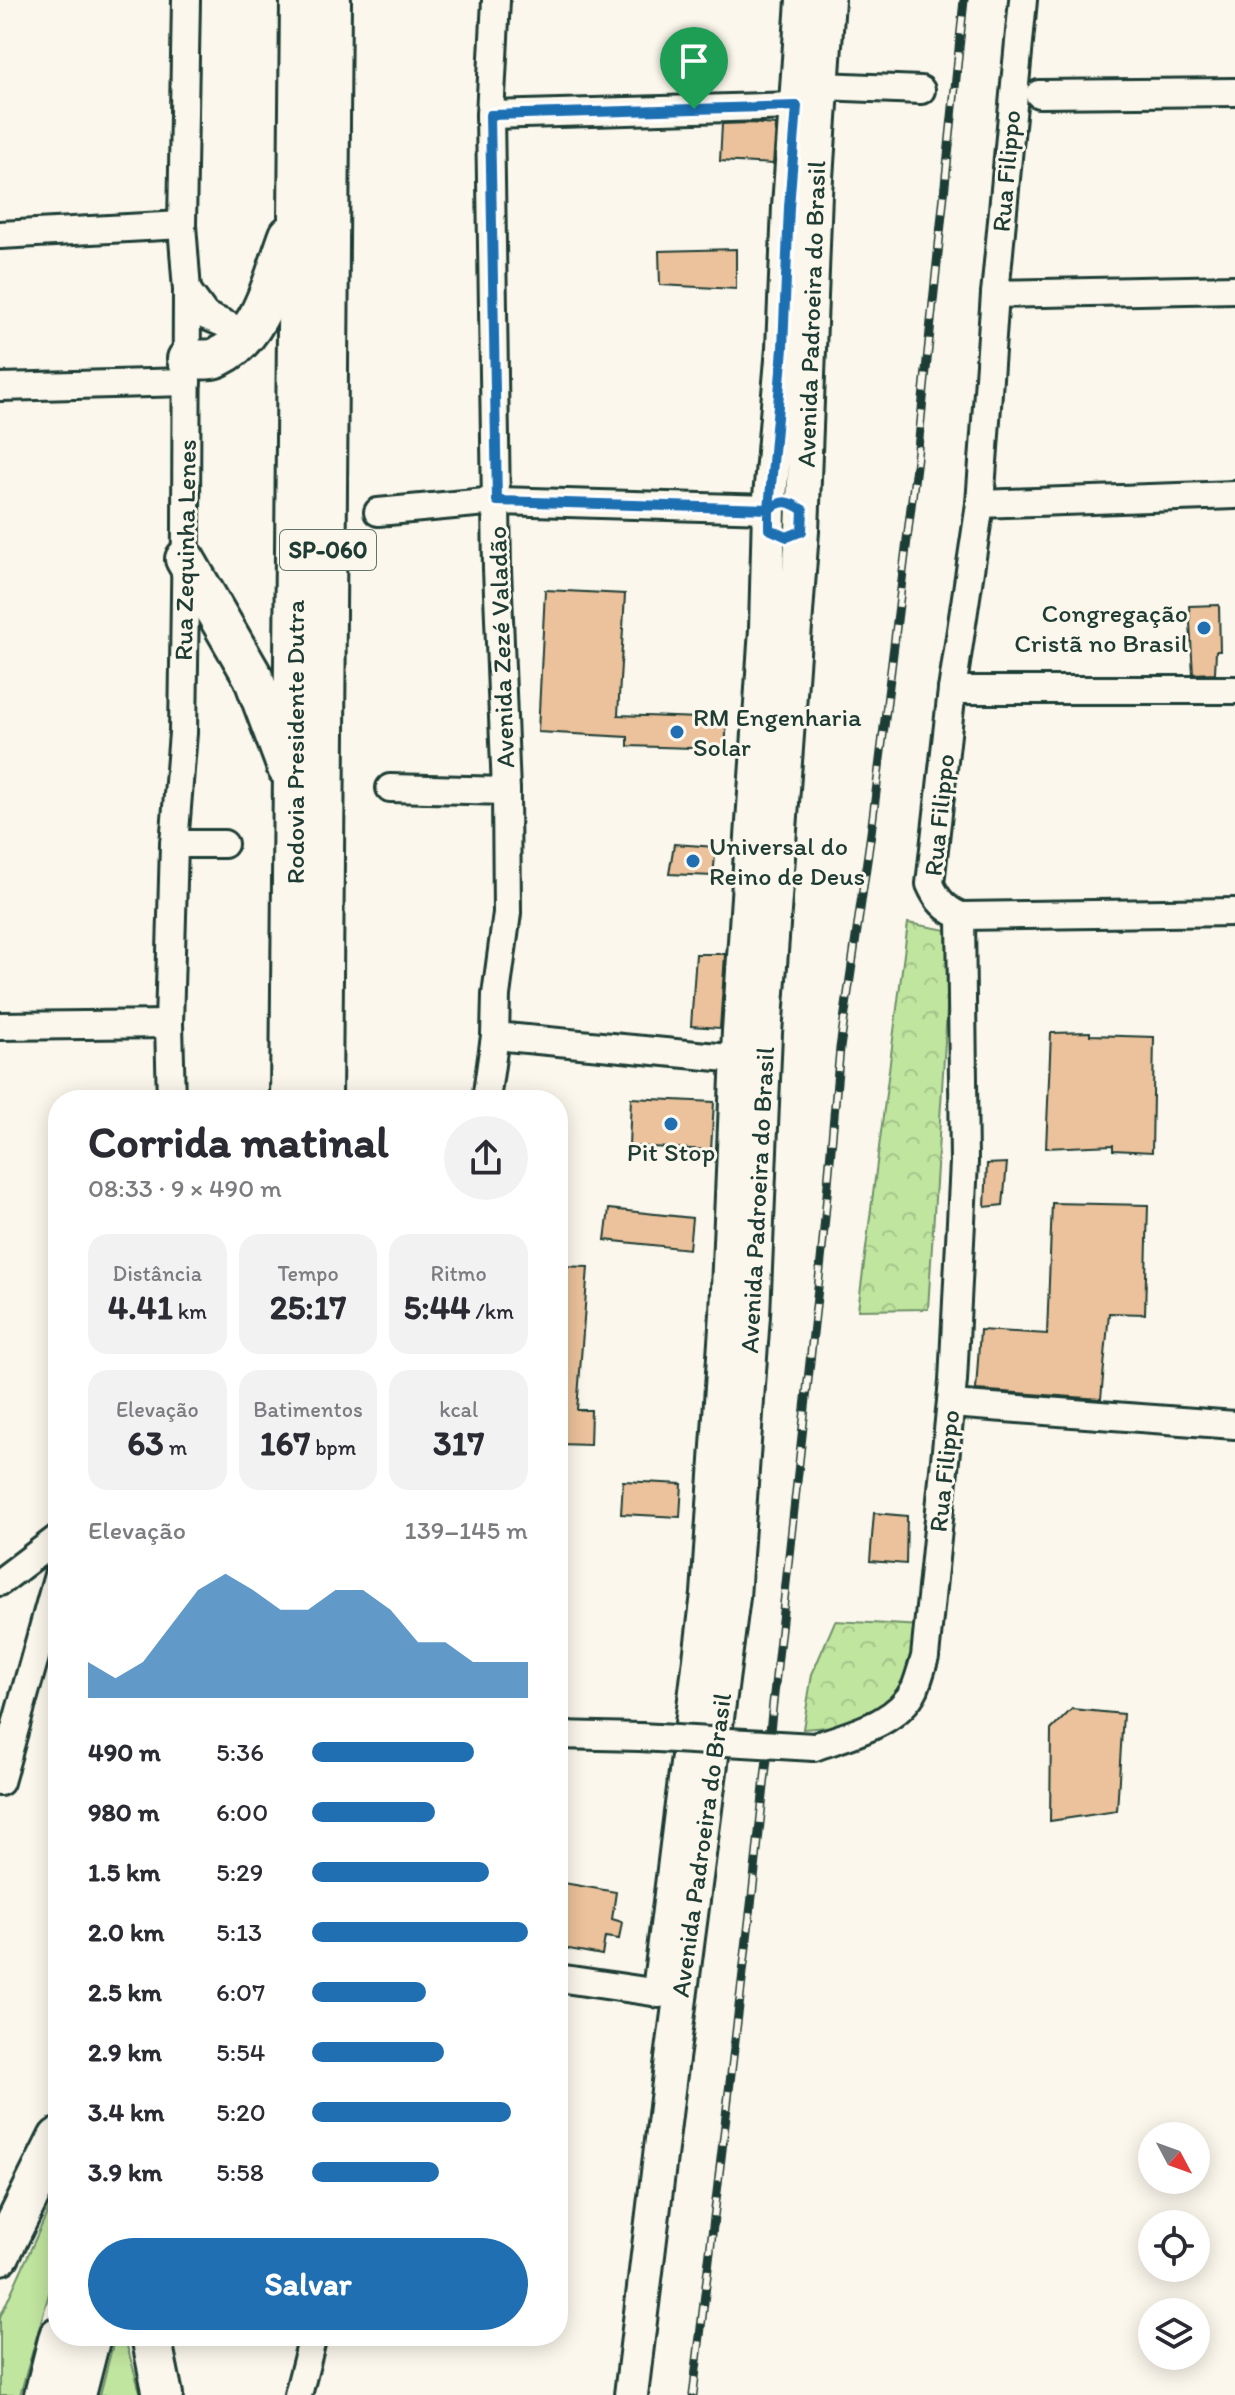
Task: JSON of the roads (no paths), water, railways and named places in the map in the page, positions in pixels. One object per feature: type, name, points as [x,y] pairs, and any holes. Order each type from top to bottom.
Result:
[{"type":"highway","name":"Rodovia Presidente Dutra","points":[[290,1090],[300,0]]},
{"type":"highway","name":"Rodovia Presidente Dutra","points":[[322,1090],[331,0]]},
{"type":"highway","points":[[187,370],[216,359],[239,343],[256,323],[297,214]]},
{"type":"highway","points":[[185,559],[253,677],[295,789]]},
{"type":"highway","points":[[0,2255],[48,2158]]},
{"type":"highway","points":[[44,2395],[56,2346]]},
{"type":"highway","points":[[76,2395],[88,2346]]},
{"type":"highway","points":[[153,2346],[163,2395]]},
{"type":"main road","name":"Avenida Padroeira do Brasil","points":[[609,2395],[708,1594],[766,629],[769,519],[783,348],[803,0]]},
{"type":"main road","name":"Avenida Padroeira do Brasil","points":[[631,2395],[733,1597],[753,1315],[765,1033],[802,520],[815,193],[828,0]]},
{"type":"main road","points":[[769,519],[787,537],[802,520]]},
{"type":"street","name":"Rua Zequinha Lenes","points":[[171,1090],[169,1024],[174,844],[183,733],[187,290],[182,225],[186,0]]},
{"type":"street","name":"Avenida Zezé Valadão","points":[[487,1090],[507,913],[490,115],[496,0]]},
{"type":"street","name":"Rua Filippo","points":[[568,1735],[814,1747],[879,1724],[894,1713],[914,1690],[925,1657],[951,1404],[964,1162],[961,916],[940,903],[930,884],[952,690],[980,504],[995,294],[1023,0]]},
{"type":"street","points":[[822,86],[921,90]]},
{"type":"street","points":[[1039,94],[1235,92]]},
{"type":"street","points":[[490,115],[797,106]]},
{"type":"street","points":[[0,235],[182,225]]},
{"type":"street","points":[[995,294],[1235,289]]},
{"type":"street","points":[[187,290],[206,316],[237,329],[256,323]]},
{"type":"street","points":[[0,387],[187,370]]},
{"type":"street","points":[[980,504],[1235,495]]},
{"type":"street","points":[[378,512],[497,501],[769,519]]},
{"type":"street","points":[[952,690],[1235,690]]},
{"type":"street","points":[[390,788],[506,791]]},
{"type":"street","points":[[174,844],[224,844]]},
{"type":"street","points":[[961,916],[1235,912]]},
{"type":"street","points":[[0,1026],[169,1024]]},
{"type":"street","points":[[495,1036],[739,1059]]},
{"type":"street","points":[[951,1404],[1235,1425]]},
{"type":"street","points":[[0,1582],[48,1546]]},
{"type":"street","points":[[0,1782],[48,1611]]},
{"type":"street","points":[[568,1979],[659,1993]]},
{"type":"street","points":[[298,2395],[310,2346]]},
{"type":"railway","points":[[693,2395],[753,1888],[822,1251],[840,1048],[871,833],[917,458],[964,0]]},
{"type":"place","name":"Congregação Cristã no Brasil","points":[[1204,628]]},
{"type":"place","name":"RM Engenharia Solar","points":[[677,732]]},
{"type":"place","name":"Universal do Reino de Deus","points":[[693,861]]},
{"type":"place","name":"Pit Stop","points":[[671,1124]]}]
